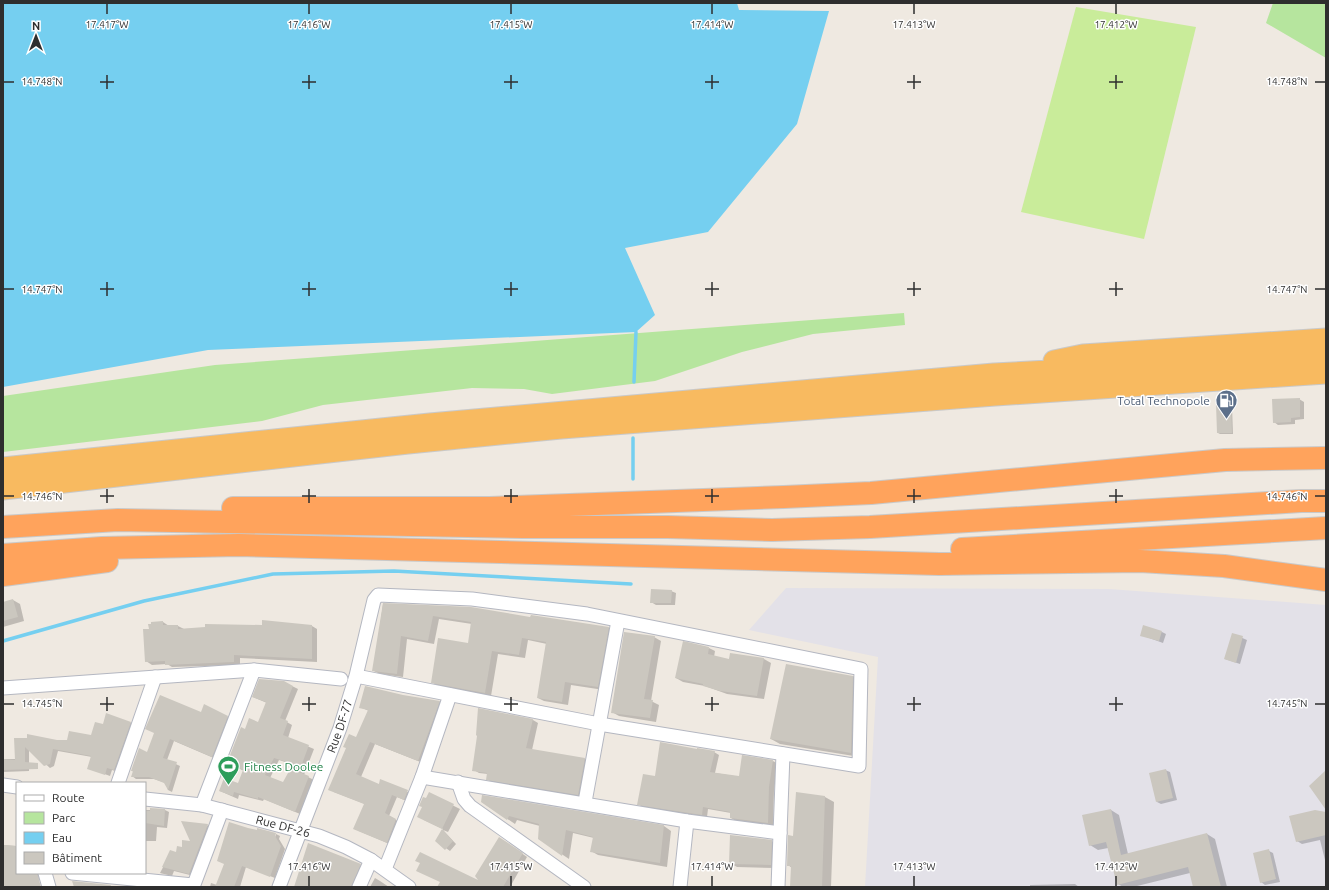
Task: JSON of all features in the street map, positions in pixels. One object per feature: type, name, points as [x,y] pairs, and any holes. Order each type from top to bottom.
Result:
[{"type":"highway","points":[[994,374],[1083,354],[1326,339]]},
{"type":"highway","points":[[3,468],[430,424],[994,374],[1326,356]]},
{"type":"highway","points":[[3,489],[408,443],[553,429],[995,395],[1326,373]]},
{"type":"highway","points":[[995,395],[1089,399],[1326,386]]},
{"type":"highway","points":[[3,527],[118,520],[192,510],[265,507],[490,508],[871,493],[1226,460],[1326,458]]},
{"type":"highway","points":[[118,520],[523,527],[668,526],[772,530],[870,527],[1301,501],[1326,501]]},
{"type":"highway","points":[[773,558],[1326,528]]},
{"type":"highway","points":[[3,575],[239,545]]},
{"type":"highway","points":[[3,555],[102,548],[239,545],[773,558],[940,564],[1140,561],[1224,566],[1326,580]]},
{"type":"street","name":"Rue DF-77","points":[[278,887],[340,728],[356,676],[374,600],[378,595],[472,599],[588,614],[618,621]]},
{"type":"street","points":[[356,676],[599,724],[859,766],[861,669],[618,621],[599,724],[585,802]]},
{"type":"street","points":[[202,805],[254,670]]},
{"type":"street","points":[[3,688],[254,670],[341,679]]},
{"type":"street","points":[[118,782],[155,678]]},
{"type":"street","points":[[385,869],[422,776],[450,695]]},
{"type":"street","points":[[778,887],[783,754]]},
{"type":"street","points":[[422,776],[585,802],[687,821],[780,833]]},
{"type":"street","points":[[458,782],[464,799],[470,806],[582,886]]},
{"type":"street","points":[[3,785],[16,787]]},
{"type":"street","name":"Rue DF-26","points":[[146,798],[202,805],[319,836],[346,847],[371,860],[409,887]]},
{"type":"street","points":[[81,874],[193,886],[222,810]]},
{"type":"street","points":[[680,887],[687,821]]},
{"type":"street","points":[[359,887],[371,860]]},
{"type":"street","points":[[45,874],[49,887]]},
{"type":"shaded area","points":[[786,588],[1109,589],[1326,605],[1326,887],[865,887],[878,657],[749,630]]},
{"type":"green space","points":[[1273,3],[1326,3],[1326,58],[1266,23]]},
{"type":"green space","points":[[1076,7],[1196,27],[1144,239],[1021,212]]},
{"type":"green space","points":[[904,313],[905,325],[813,334],[742,352],[655,381],[552,394],[524,389],[472,388],[323,405],[262,421],[3,452],[3,396],[215,365]]},
{"type":"water","points":[[3,3],[737,3],[739,10],[829,11],[797,124],[708,232],[625,248],[655,315],[636,332],[208,350],[3,387]]},
{"type":"building","points":[[1300,398],[1300,417],[1291,418],[1291,422],[1273,423],[1272,399]]},
{"type":"building","points":[[1216,404],[1231,404],[1232,433],[1217,433]]},
{"type":"building","points":[[651,589],[672,590],[671,603],[650,603]]},
{"type":"building","points":[[13,599],[18,617],[3,621],[3,602]]},
{"type":"building","points":[[383,603],[471,607],[530,617],[531,615],[609,627],[598,687],[565,682],[562,702],[537,698],[546,642],[522,638],[519,655],[492,651],[485,693],[431,683],[438,638],[468,643],[471,622],[433,616],[428,641],[401,636],[397,674],[372,671]]},
{"type":"building","points":[[262,620],[312,625],[312,659],[234,655],[234,662],[165,665],[165,661],[145,662],[143,629],[149,629],[148,624],[151,624],[151,622],[163,621],[163,625],[178,625],[178,629],[205,627],[205,624],[262,625]]},
{"type":"building","points":[[1143,625],[1162,631],[1159,641],[1140,636]]},
{"type":"building","points":[[624,632],[655,636],[644,699],[653,700],[650,718],[611,713]]},
{"type":"building","points":[[1232,633],[1243,636],[1236,663],[1224,659]]},
{"type":"building","points":[[683,641],[709,647],[708,654],[729,659],[730,653],[764,658],[757,696],[720,691],[703,686],[703,684],[675,678]]},
{"type":"building","points":[[786,664],[853,676],[851,753],[770,739]]},
{"type":"building","points":[[259,679],[284,681],[293,686],[280,718],[288,721],[283,735],[309,745],[299,772],[309,776],[295,812],[258,797],[258,799],[234,792],[233,796],[219,791],[224,778],[238,783],[243,770],[227,763],[241,727],[245,729],[249,718],[258,722],[266,702],[252,697]],"holes":[[[274,758],[293,764],[283,782],[265,775]]]},
{"type":"building","points":[[365,686],[403,695],[440,701],[418,761],[370,742],[356,774],[379,784],[380,779],[408,790],[404,800],[392,795],[385,813],[396,819],[387,843],[353,829],[364,804],[328,790],[346,748],[343,747],[349,734],[356,737],[368,710],[359,708]]},
{"type":"building","points":[[160,695],[201,712],[204,704],[228,716],[212,757],[170,739],[163,758],[177,762],[168,790],[164,783],[149,777],[131,777],[133,771],[131,771],[139,748],[147,752],[154,733],[145,729]]},
{"type":"building","points":[[478,708],[533,719],[526,748],[585,758],[578,795],[486,780],[487,773],[472,771],[477,736]]},
{"type":"building","points":[[106,713],[131,722],[114,770],[107,768],[105,775],[87,769],[91,756],[53,749],[50,764],[44,766],[25,747],[25,762],[38,763],[38,769],[3,770],[3,759],[15,760],[14,738],[27,738],[27,734],[57,740],[67,740],[69,731],[91,735],[95,722],[103,724]]},
{"type":"building","points":[[660,742],[715,751],[710,772],[739,776],[742,755],[773,760],[769,787],[768,823],[730,818],[730,812],[703,807],[702,815],[637,805],[643,774],[655,776]]},
{"type":"building","points":[[1166,769],[1173,798],[1156,802],[1149,773]]},
{"type":"building","points":[[1326,770],[1326,810],[1309,786]]},
{"type":"building","points":[[429,792],[454,804],[442,829],[417,817],[422,807],[419,806],[423,797],[426,798]]},
{"type":"building","points":[[796,792],[825,796],[822,887],[790,887],[791,866],[787,866],[788,835],[793,836]]},
{"type":"building","points":[[482,795],[664,825],[660,863],[590,852],[593,837],[566,830],[562,856],[538,839],[539,824],[509,816],[507,820],[481,802]]},
{"type":"building","points":[[150,808],[165,809],[164,826],[146,823],[146,811],[150,811]]},
{"type":"building","points":[[1111,809],[1121,855],[1207,833],[1221,887],[1193,887],[1188,867],[1117,885],[1106,842],[1089,846],[1082,815]]},
{"type":"building","points":[[1315,810],[1326,812],[1326,835],[1296,842],[1289,816]]},
{"type":"building","points":[[181,821],[208,824],[189,874],[162,867],[170,850],[176,852],[177,846],[182,847],[182,840],[190,841]]},
{"type":"building","points":[[229,822],[248,828],[257,830],[257,828],[276,833],[275,836],[281,846],[270,877],[242,866],[234,887],[215,887],[224,864],[217,861]]},
{"type":"building","points":[[442,829],[453,841],[445,850],[435,841]]},
{"type":"building","points":[[730,835],[772,840],[771,865],[729,864]]},
{"type":"building","points":[[499,837],[523,853],[503,887],[437,887],[440,882],[416,871],[420,863],[415,861],[420,852],[478,880],[475,876]]},
{"type":"building","points":[[308,843],[361,864],[351,887],[294,887]]},
{"type":"building","points":[[3,845],[16,846],[16,874],[37,874],[41,887],[3,887]]},
{"type":"building","points":[[1269,849],[1276,879],[1260,883],[1253,853]]},
{"type":"building","points":[[72,881],[111,885],[110,887],[74,887]]},
{"type":"waterway","points":[[634,382],[636,332]]},
{"type":"waterway","points":[[633,438],[633,479]]},
{"type":"waterway","points":[[3,641],[144,601],[273,574],[394,571],[631,584]]},
{"type":"place","name":"Total Technopole","points":[[1226,420]]},
{"type":"place","name":"Fitness Doolee","points":[[229,786]]}]
